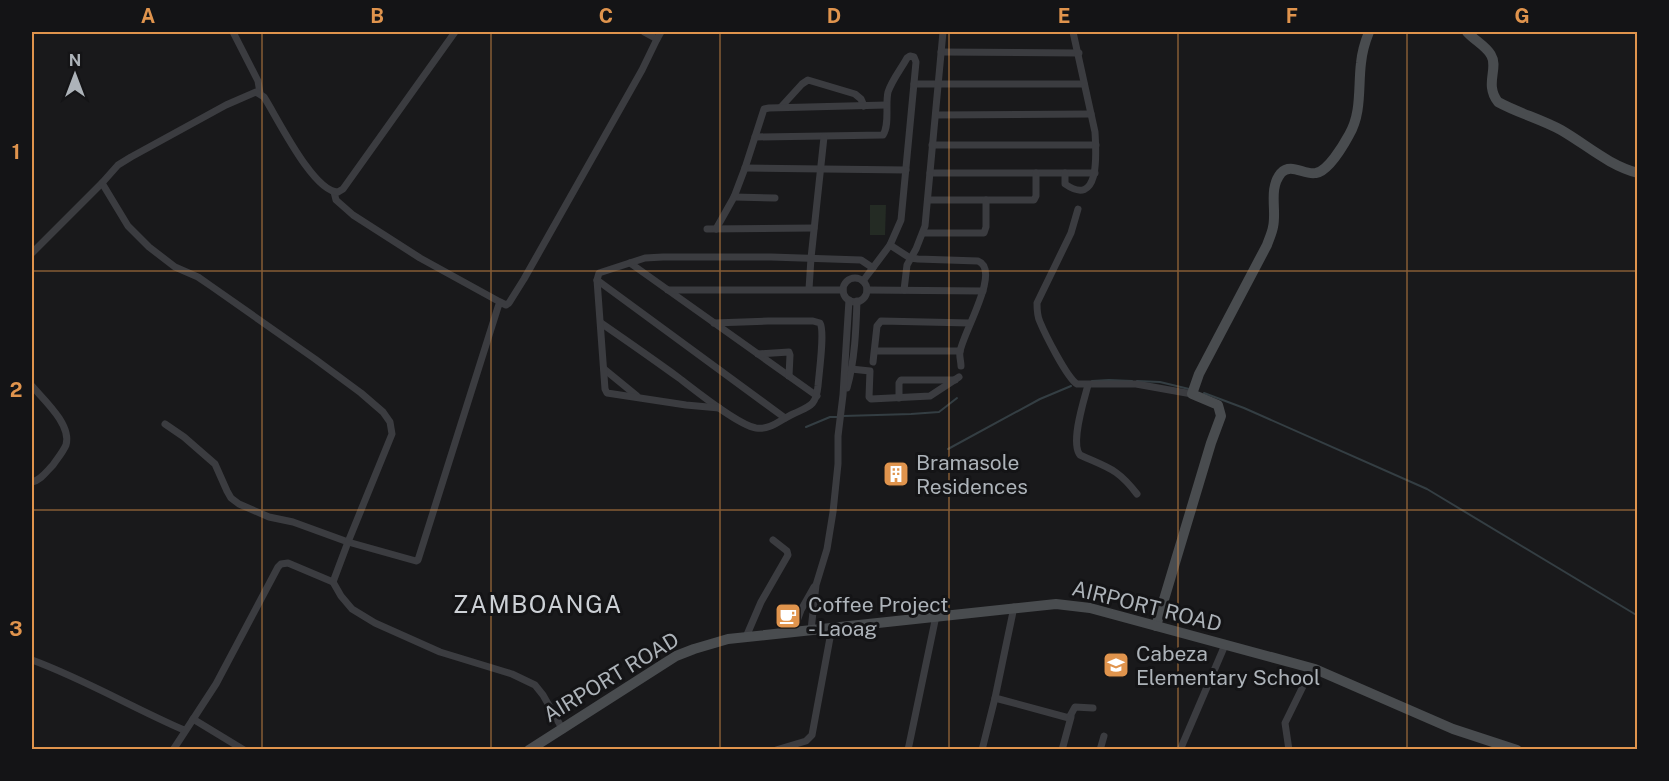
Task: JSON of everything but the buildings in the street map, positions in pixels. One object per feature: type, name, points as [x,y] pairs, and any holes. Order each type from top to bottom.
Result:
[{"type":"main road","points":[[1155,626],[1221,416],[1218,405],[1192,394],[1199,374],[1267,245],[1273,229],[1273,198],[1281,173],[1286,169],[1291,169],[1319,173],[1328,166],[1353,129],[1359,98],[1362,52],[1369,32]]},
{"type":"main road","points":[[1467,32],[1491,55],[1493,62],[1491,89],[1498,102],[1563,131],[1618,167],[1638,173]]},
{"type":"main road","name":"AIRPORT ROAD","points":[[535,748],[676,657],[711,643],[832,627],[1056,604],[1090,608],[1312,668],[1453,729],[1517,750]]},
{"type":"street","points":[[233,32],[258,81],[260,93],[299,156],[325,187],[334,192],[343,189],[455,32]]},
{"type":"street","points":[[334,192],[336,200],[353,215],[420,258],[500,303],[508,304],[642,70],[659,35],[644,32]]},
{"type":"street","points":[[904,290],[906,270],[925,226],[943,32]]},
{"type":"street","points":[[1065,173],[1066,186],[1081,190],[1092,183],[1095,173],[1096,145],[1073,32]]},
{"type":"street","points":[[941,52],[1079,53]]},
{"type":"street","points":[[755,137],[883,135],[888,92],[910,56],[914,57],[916,62],[902,220],[890,245],[862,281]]},
{"type":"street","points":[[781,107],[801,84],[808,80],[857,95],[864,106]]},
{"type":"street","points":[[914,84],[1084,84]]},
{"type":"street","points":[[32,253],[118,165],[226,105],[252,93],[260,93]]},
{"type":"street","points":[[717,229],[734,197],[764,109],[886,105]]},
{"type":"street","points":[[936,115],[1091,114]]},
{"type":"street","points":[[809,289],[824,137]]},
{"type":"street","points":[[932,145],[1096,145]]},
{"type":"street","points":[[745,168],[906,170]]},
{"type":"street","points":[[930,173],[1095,173]]},
{"type":"street","points":[[928,200],[1034,200],[1036,173]]},
{"type":"street","points":[[102,183],[128,225],[149,247],[175,267],[198,278],[315,359],[361,393],[388,418],[392,434],[333,582]]},
{"type":"street","points":[[734,197],[775,198]]},
{"type":"street","points":[[923,233],[984,233],[986,200]]},
{"type":"street","points":[[1078,209],[1071,233],[1039,298],[1037,309],[1040,322],[1069,377],[1077,384],[1136,384],[1192,394]]},
{"type":"street","points":[[706,229],[814,228]]},
{"type":"street","points":[[890,245],[910,258],[982,262],[985,266],[983,291],[960,351],[961,366]]},
{"type":"street","points":[[719,408],[606,393],[597,280],[599,273],[645,258],[657,257],[861,260],[873,268]]},
{"type":"street","points":[[630,263],[817,396]]},
{"type":"street","points":[[856,278],[862,281],[867,290],[865,296],[853,300],[845,296],[843,290],[850,279],[856,278]]},
{"type":"street","points":[[597,280],[785,418]]},
{"type":"street","points":[[668,290],[843,290]]},
{"type":"street","points":[[867,290],[983,291]]},
{"type":"street","points":[[811,630],[816,585],[827,549],[833,512],[838,464],[838,436],[851,335],[853,300]]},
{"type":"street","points":[[165,424],[215,464],[231,498],[239,504],[259,513],[293,522],[348,542],[416,561],[420,558],[500,303]]},
{"type":"street","points":[[601,322],[746,425],[754,428],[771,427],[812,405],[817,396],[822,327],[820,323],[813,321],[714,323]]},
{"type":"street","points":[[873,362],[878,326],[881,321],[970,323]]},
{"type":"street","points":[[843,395],[852,369],[851,335]]},
{"type":"street","points":[[874,351],[960,351]]},
{"type":"street","points":[[758,354],[789,352],[789,376]]},
{"type":"street","points":[[604,369],[637,396]]},
{"type":"street","points":[[852,369],[870,371],[870,398],[899,398],[930,396],[957,379],[901,380],[899,398]]},
{"type":"street","points":[[1088,385],[1077,436],[1077,452],[1112,469],[1124,478],[1137,494]]},
{"type":"street","points":[[32,386],[60,418],[64,426],[66,441],[58,458],[45,475],[32,482]]},
{"type":"street","points":[[746,637],[761,602],[788,555],[787,551],[773,540]]},
{"type":"street","points":[[173,750],[231,657],[278,567],[285,564],[292,564],[333,582],[352,609],[375,623],[440,652],[512,674],[535,685],[563,729]]},
{"type":"street","points":[[793,632],[801,610],[816,585]]},
{"type":"street","points":[[982,750],[1014,608]]},
{"type":"street","points":[[908,750],[936,616]]},
{"type":"street","points":[[776,750],[806,741],[812,735],[832,627]]},
{"type":"street","points":[[1180,750],[1225,645]]},
{"type":"street","points":[[32,660],[76,678],[138,710],[184,730]]},
{"type":"street","points":[[1289,750],[1285,723],[1312,668]]},
{"type":"street","points":[[995,698],[1071,717]]},
{"type":"street","points":[[1062,750],[1075,707],[1093,708]]},
{"type":"street","points":[[193,719],[244,750]]},
{"type":"street","points":[[1100,750],[1104,736]]},
{"type":"shaded area","points":[[870,205],[886,205],[885,235],[870,235]]},
{"type":"waterway","points":[[1092,381],[1132,381]]},
{"type":"waterway","points":[[1137,381],[1160,382],[1189,389]]},
{"type":"waterway","points":[[948,449],[1040,399],[1071,386]]},
{"type":"waterway","points":[[1204,393],[1244,408],[1427,489],[1638,616]]},
{"type":"waterway","points":[[843,416],[939,412],[957,398]]},
{"type":"waterway","points":[[806,427],[830,417],[838,417]]},
{"type":"place","name":"Bramasole Residences","points":[[896,474]]},
{"type":"place","name":"Coffee Project - Laoag","points":[[788,616]]},
{"type":"place","name":"Cabeza Elementary School","points":[[1116,665]]},
{"type":"district","name":"ZAMBOANGA","points":[[538,604]]}]
